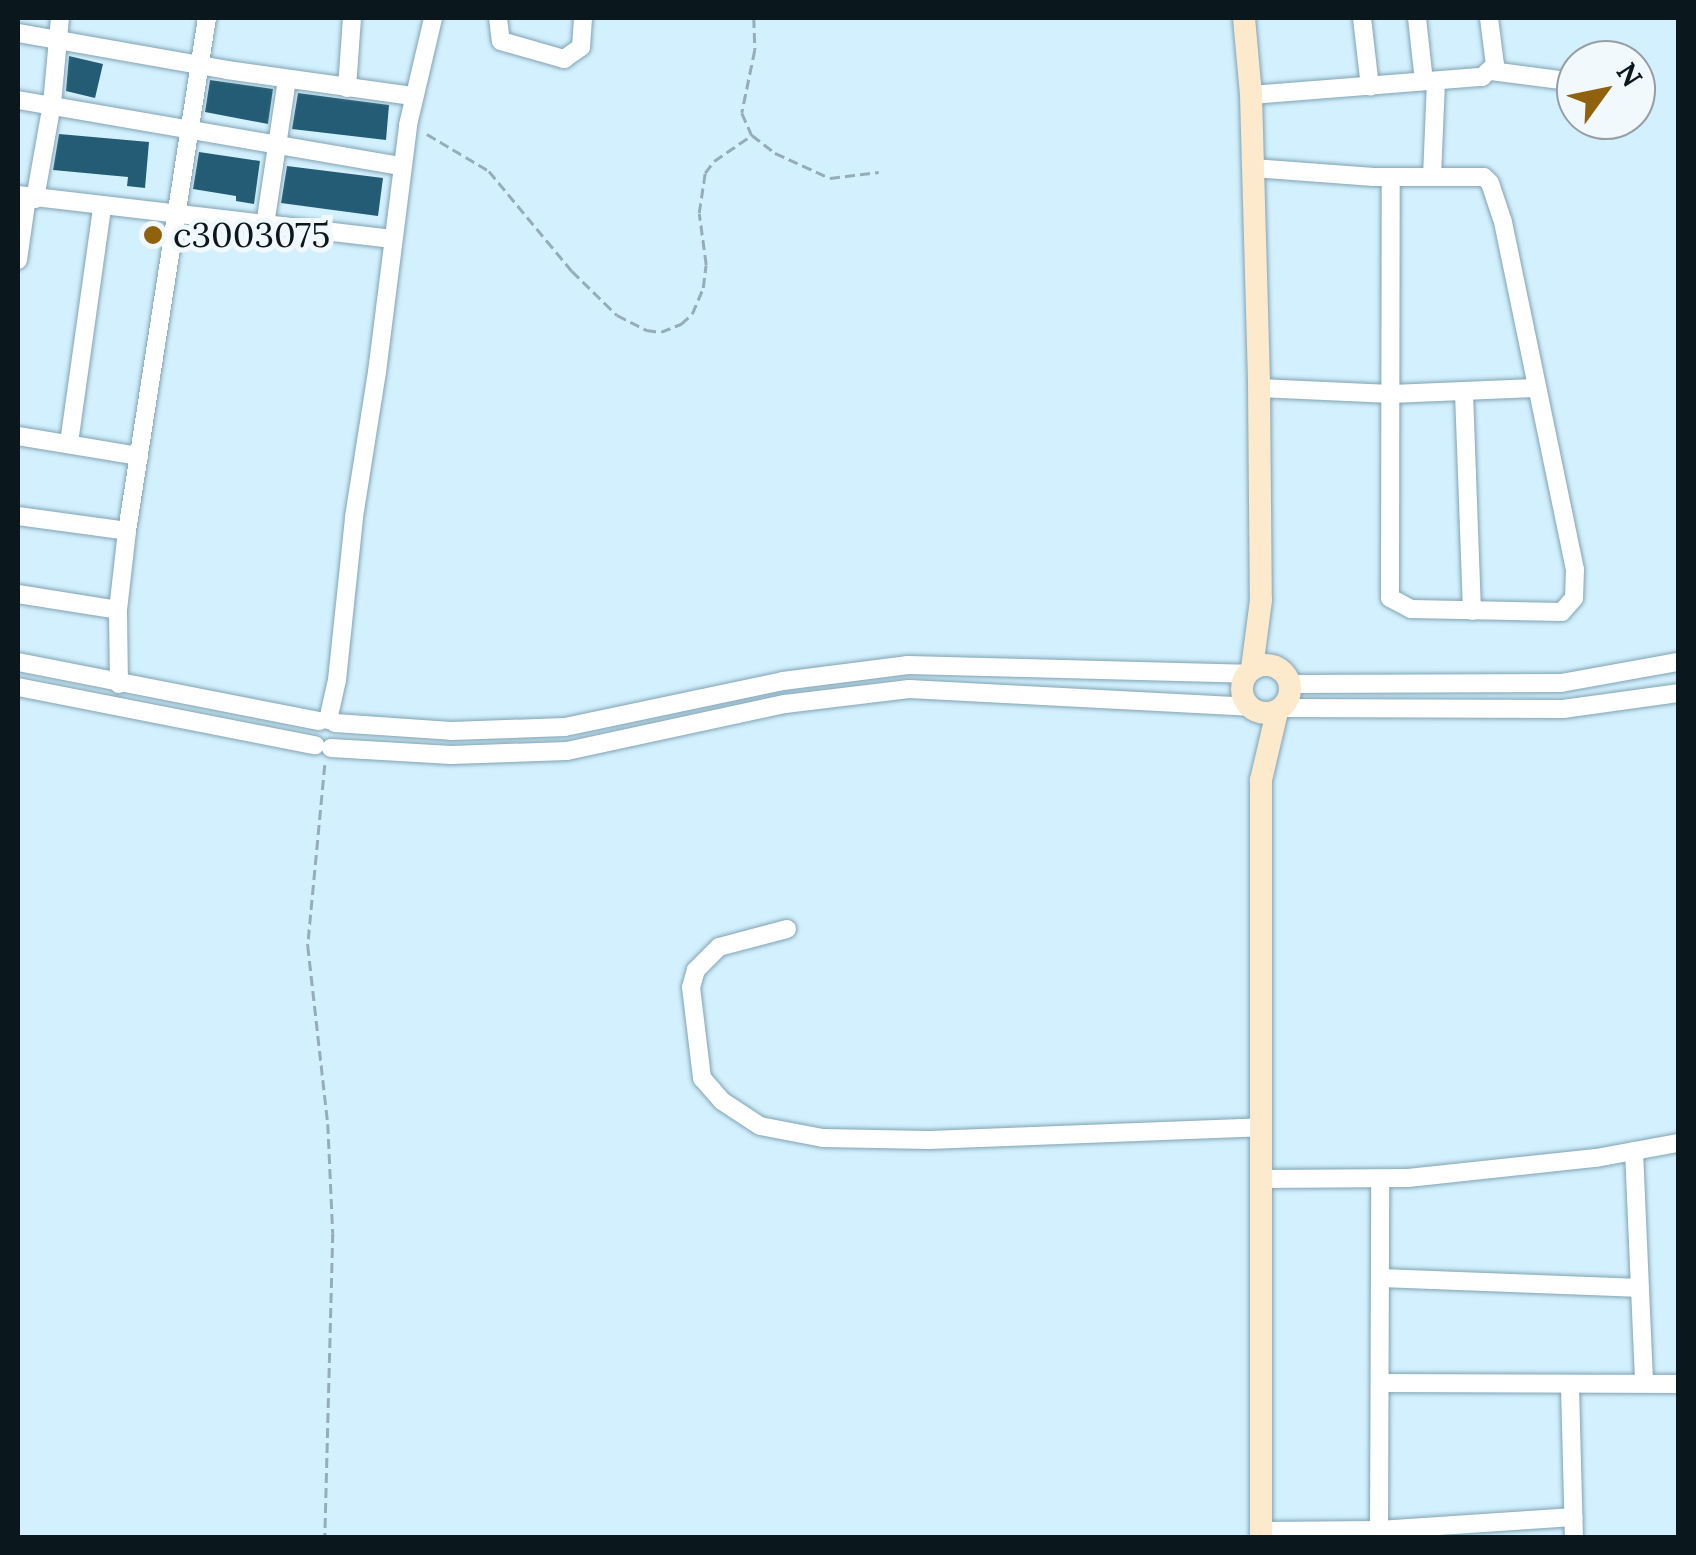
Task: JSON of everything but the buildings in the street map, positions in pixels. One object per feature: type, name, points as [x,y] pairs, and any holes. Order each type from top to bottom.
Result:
[{"type":"street","points":[[18,260],[27,197],[52,104],[60,18]]},
{"type":"street","points":[[119,684],[118,610],[127,530],[186,131],[208,18]]},
{"type":"street","points":[[348,88],[352,18]]},
{"type":"street","points":[[327,721],[342,643],[354,517],[412,96],[433,18]]},
{"type":"street","points":[[498,18],[497,34],[502,41],[561,59],[580,48],[582,18]]},
{"type":"street","points":[[1244,18],[1254,168],[1261,600],[1249,671],[1241,692],[1266,710]]},
{"type":"street","points":[[1362,18],[1370,87]]},
{"type":"street","points":[[1417,18],[1430,81],[1432,176]]},
{"type":"street","points":[[1489,18],[1495,58],[1491,71]]},
{"type":"street","points":[[18,32],[199,66],[412,96]]},
{"type":"street","points":[[1251,94],[1478,78],[1491,71],[1556,79]]},
{"type":"street","points":[[265,224],[286,80]]},
{"type":"street","points":[[18,100],[402,166]]},
{"type":"street","points":[[1254,168],[1391,177],[1484,177],[1492,185],[1576,570],[1574,598],[1562,612],[1403,608],[1389,595],[1391,177]]},
{"type":"street","points":[[27,197],[392,239]]},
{"type":"street","points":[[69,443],[102,207]]},
{"type":"street","points":[[1260,388],[1464,394],[1535,388]]},
{"type":"street","points":[[1464,394],[1472,611]]},
{"type":"street","points":[[18,436],[139,456]]},
{"type":"street","points":[[18,516],[127,530]]},
{"type":"street","points":[[18,594],[118,610]]},
{"type":"street","points":[[1261,600],[1284,676],[1266,710],[1262,762],[1262,1534],[1379,1534],[1574,1517]]},
{"type":"street","points":[[18,662],[327,721],[452,731],[566,727],[783,681],[908,664],[1249,671],[1271,665],[1284,676],[1561,682],[1678,662]]},
{"type":"street","points":[[18,687],[324,747],[451,755],[567,750],[785,704],[909,688],[1266,710],[1563,709],[1678,694]]},
{"type":"street","points":[[324,747],[311,729],[327,721]]},
{"type":"street","points":[[788,929],[719,948],[696,970],[692,987],[702,1078],[722,1102],[760,1126],[822,1138],[930,1140],[1261,1127]]},
{"type":"street","points":[[1262,1178],[1380,1179],[1678,1143]]},
{"type":"street","points":[[1634,1151],[1644,1383]]},
{"type":"street","points":[[1379,1534],[1380,1179]]},
{"type":"street","points":[[1382,1278],[1638,1288]]},
{"type":"street","points":[[1382,1383],[1570,1387],[1678,1384]]},
{"type":"street","points":[[1570,1387],[1574,1538]]},
{"type":"path","points":[[754,18],[755,50],[742,113],[752,135],[775,153],[830,178],[880,172]]},
{"type":"path","points":[[408,125],[451,145],[489,171],[606,305],[632,324],[660,332],[681,324],[692,314],[703,288],[700,194],[705,174],[714,161],[752,135]]},
{"type":"path","points":[[324,747],[308,946],[328,1124],[332,1233],[326,1538]]},
{"type":"place","name":"c3003075","points":[[153,235]]}]
